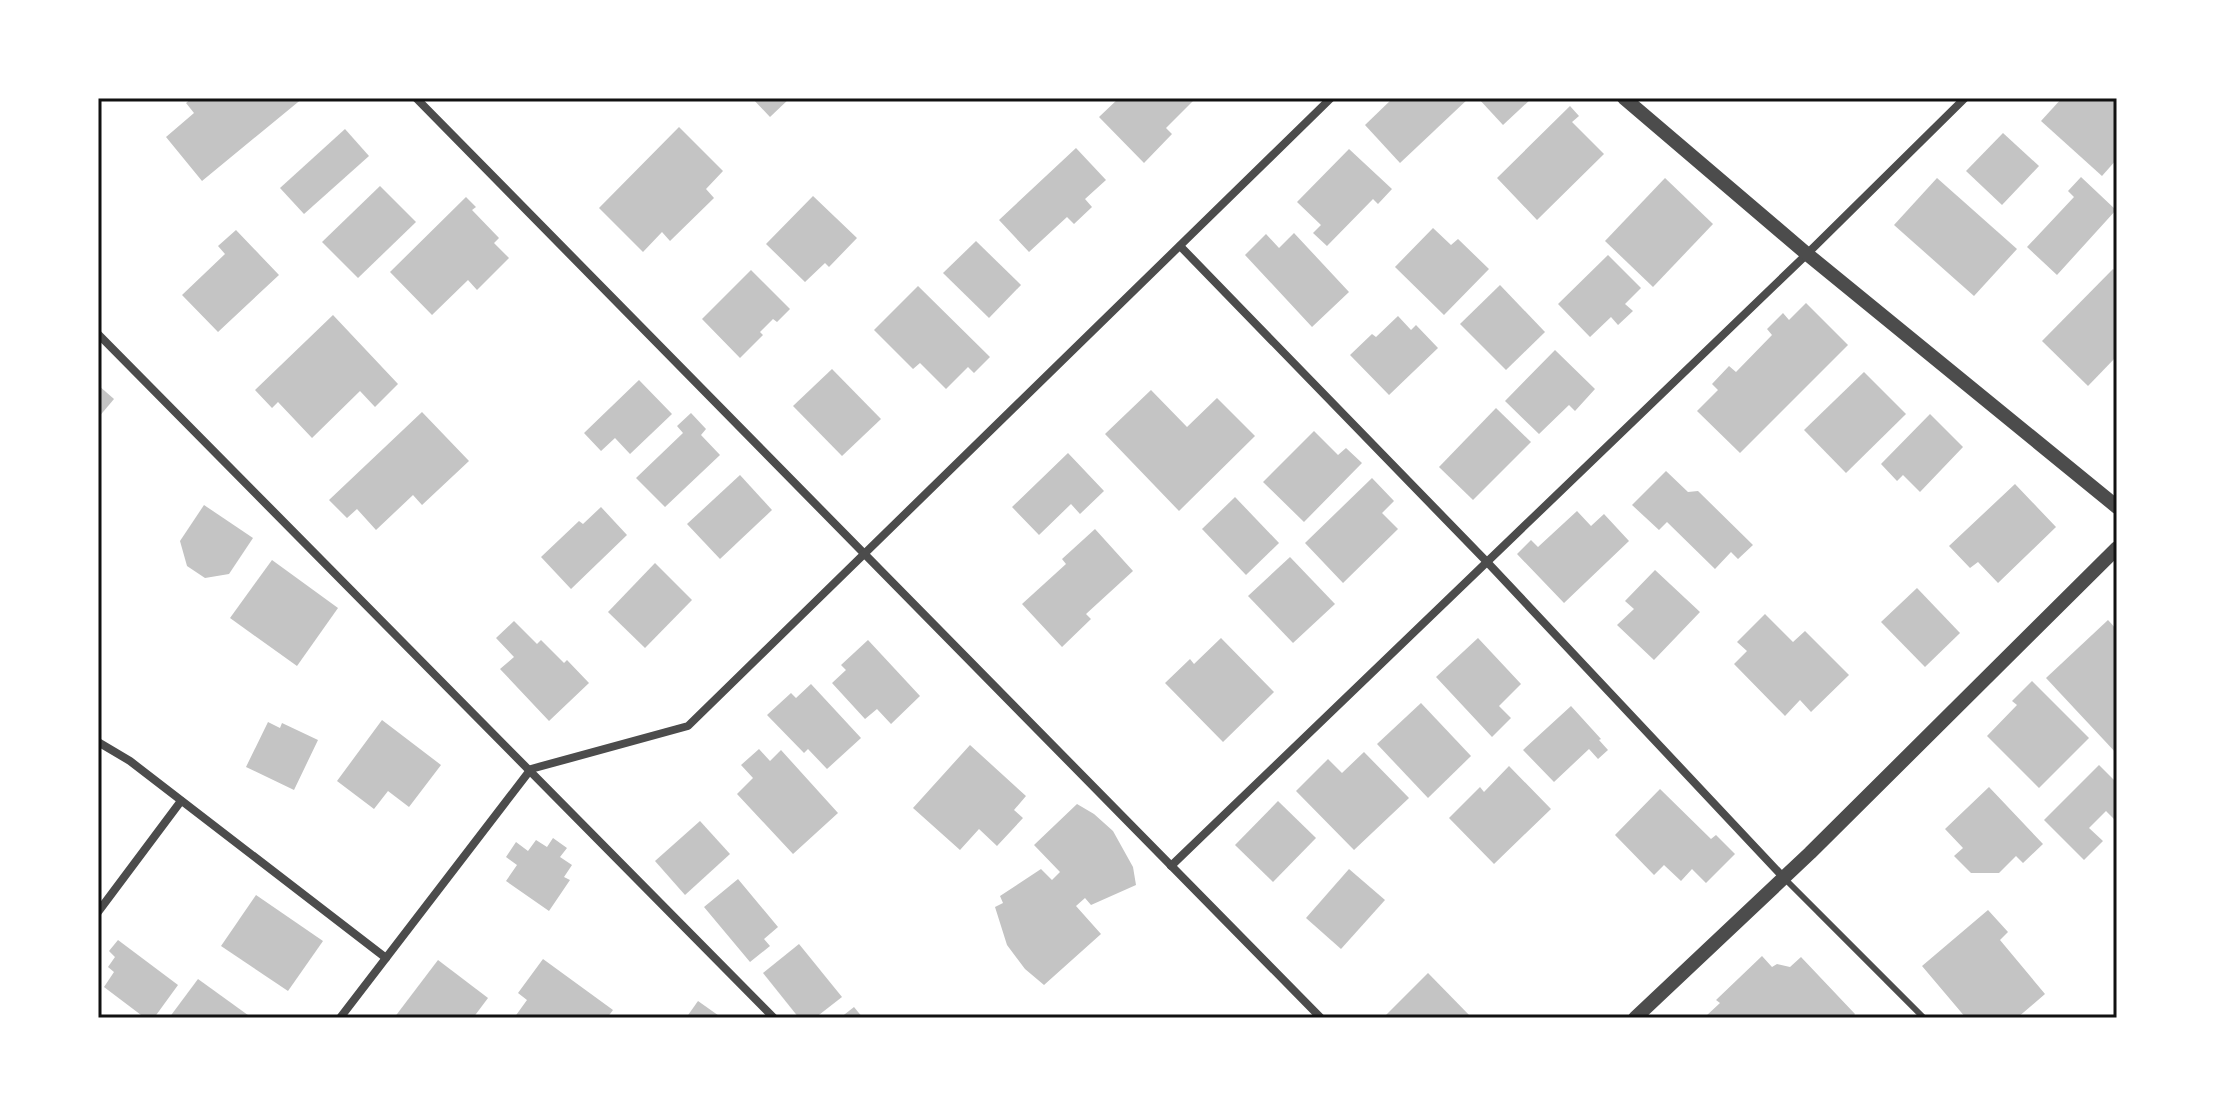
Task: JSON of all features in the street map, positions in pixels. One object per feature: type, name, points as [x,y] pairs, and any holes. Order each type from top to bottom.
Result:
[{"type":"street","points":[[416,98],[1321,1018]]},
{"type":"street","points":[[340,1018],[531,769],[688,726],[1331,98]]},
{"type":"street","points":[[1624,98],[1807,254],[2117,507]]},
{"type":"street","points":[[1171,866],[1488,563],[1965,98]]},
{"type":"street","points":[[1180,246],[1488,563],[1784,878]]},
{"type":"street","points":[[98,334],[774,1018]]},
{"type":"street","points":[[1635,1018],[1784,878],[2117,548]]},
{"type":"street","points":[[98,742],[130,761],[386,958]]},
{"type":"street","points":[[98,912],[181,801]]},
{"type":"lane","points":[[1784,878],[1924,1018]]},
{"type":"building","points":[[192,98],[303,98],[202,181],[166,137],[194,113],[186,103]]},
{"type":"building","points":[[752,98],[790,98],[770,117]]},
{"type":"building","points":[[1119,98],[1196,98],[1166,128],[1172,134],[1144,163],[1099,117]]},
{"type":"building","points":[[1393,98],[1469,98],[1400,163],[1365,125]]},
{"type":"building","points":[[1478,98],[1532,98],[1503,125]]},
{"type":"building","points":[[2062,98],[2117,98],[2117,159],[2102,176],[2041,121]]},
{"type":"building","points":[[1570,106],[1579,116],[1572,122],[1604,154],[1537,220],[1497,178]]},
{"type":"building","points":[[679,127],[723,171],[706,189],[714,198],[670,241],[662,232],[643,252],[599,208]]},
{"type":"building","points":[[345,129],[369,156],[304,214],[280,188]]},
{"type":"building","points":[[2003,133],[2039,166],[2002,205],[1966,171]]},
{"type":"building","points":[[1076,148],[1106,180],[1085,199],[1092,207],[1074,224],[1067,217],[1029,252],[999,220]]},
{"type":"building","points":[[1349,149],[1392,189],[1378,204],[1373,199],[1327,246],[1313,233],[1321,225],[1297,202]]},
{"type":"building","points":[[2081,177],[2116,210],[2057,275],[2027,247],[2074,197],[2068,191]]},
{"type":"building","points":[[1665,178],[1713,224],[1653,287],[1605,241]]},
{"type":"building","points":[[1937,178],[2017,249],[1974,296],[1894,225]]},
{"type":"building","points":[[380,186],[416,222],[358,278],[322,242]]},
{"type":"building","points":[[813,196],[857,238],[829,267],[825,263],[805,282],[766,244]]},
{"type":"building","points":[[466,197],[476,207],[472,210],[499,238],[494,243],[509,258],[477,290],[468,280],[432,315],[390,272]]},
{"type":"building","points":[[1433,228],[1451,245],[1458,239],[1489,269],[1444,315],[1395,267]]},
{"type":"building","points":[[236,230],[279,275],[218,332],[182,295],[225,254],[218,246]]},
{"type":"building","points":[[1294,233],[1349,292],[1312,327],[1245,255],[1266,234],[1279,248]]},
{"type":"building","points":[[976,241],[1021,285],[989,318],[943,273]]},
{"type":"building","points":[[1608,255],[1641,288],[1625,304],[1633,311],[1618,325],[1611,317],[1590,337],[1558,304]]},
{"type":"building","points":[[2113,269],[2117,273],[2117,356],[2088,386],[2042,341]]},
{"type":"building","points":[[751,270],[790,309],[777,322],[773,319],[760,332],[763,335],[740,358],[702,319]]},
{"type":"building","points":[[1500,285],[1545,332],[1506,370],[1460,324]]},
{"type":"building","points":[[918,286],[990,357],[974,373],[968,367],[946,389],[920,363],[913,369],[874,330]]},
{"type":"building","points":[[1806,303],[1848,345],[1740,453],[1697,411],[1718,390],[1712,384],[1729,366],[1736,372],[1772,335],[1767,329],[1783,313],[1789,320]]},
{"type":"building","points":[[333,315],[398,384],[375,407],[360,391],[312,438],[278,402],[272,408],[255,390]]},
{"type":"building","points":[[1398,316],[1411,330],[1416,325],[1438,348],[1389,395],[1350,355],[1372,334],[1376,337]]},
{"type":"building","points":[[1555,350],[1595,389],[1575,411],[1569,405],[1539,434],[1505,401]]},
{"type":"building","points":[[832,369],[881,419],[842,456],[793,406]]},
{"type":"building","points":[[1864,372],[1906,414],[1846,473],[1804,430]]},
{"type":"building","points":[[639,380],[672,414],[630,454],[615,438],[601,451],[584,433]]},
{"type":"building","points":[[98,385],[114,399],[98,418]]},
{"type":"building","points":[[1151,390],[1187,427],[1217,398],[1255,436],[1179,511],[1105,434]]},
{"type":"building","points":[[1496,408],[1531,442],[1473,500],[1439,467]]},
{"type":"building","points":[[422,412],[469,461],[422,505],[413,495],[376,530],[357,509],[347,518],[329,500]]},
{"type":"building","points":[[691,413],[706,429],[701,435],[720,455],[665,507],[636,478],[683,433],[677,426]]},
{"type":"building","points":[[1930,414],[1963,447],[1920,492],[1903,475],[1897,481],[1881,464]]},
{"type":"building","points":[[1314,431],[1338,455],[1346,448],[1362,463],[1304,522],[1263,482]]},
{"type":"building","points":[[1068,453],[1104,491],[1080,514],[1071,504],[1039,535],[1012,507]]},
{"type":"building","points":[[1666,471],[1688,492],[1698,491],[1753,545],[1738,559],[1731,552],[1715,569],[1667,522],[1659,530],[1632,505]]},
{"type":"building","points":[[740,475],[772,510],[720,559],[687,524]]},
{"type":"building","points":[[1372,478],[1394,501],[1382,513],[1398,529],[1343,583],[1305,543]]},
{"type":"building","points":[[2015,484],[2056,527],[1998,583],[1978,562],[1970,568],[1949,546]]},
{"type":"building","points":[[1235,497],[1279,543],[1246,575],[1202,529]]},
{"type":"building","points":[[204,505],[253,538],[229,574],[205,578],[187,566],[180,541]]},
{"type":"building","points":[[601,507],[627,535],[571,589],[541,557],[579,521],[583,524]]},
{"type":"building","points":[[1577,511],[1591,526],[1604,514],[1629,541],[1564,603],[1517,554],[1531,540],[1538,547]]},
{"type":"building","points":[[1095,529],[1133,571],[1086,614],[1091,619],[1062,647],[1022,604],[1066,564],[1062,559]]},
{"type":"building","points":[[1290,557],[1335,604],[1293,643],[1248,596]]},
{"type":"building","points":[[272,560],[338,608],[297,666],[230,618]]},
{"type":"building","points":[[655,563],[692,600],[645,648],[608,612]]},
{"type":"building","points":[[1655,570],[1700,612],[1654,660],[1617,625],[1634,609],[1625,601]]},
{"type":"building","points":[[1917,588],[1960,633],[1925,667],[1881,622]]},
{"type":"building","points":[[1765,614],[1793,642],[1805,631],[1849,675],[1811,712],[1800,700],[1785,716],[1734,664],[1747,651],[1737,642]]},
{"type":"building","points":[[2108,620],[2117,630],[2117,754],[2046,678]]},
{"type":"building","points":[[514,621],[537,644],[541,640],[564,663],[567,660],[589,683],[549,721],[500,669],[514,657],[496,638]]},
{"type":"building","points":[[1221,638],[1274,692],[1223,742],[1165,683],[1190,659],[1194,664]]},
{"type":"building","points":[[1478,638],[1521,684],[1499,706],[1511,718],[1492,737],[1436,677]]},
{"type":"building","points":[[868,640],[920,696],[891,724],[877,709],[865,719],[832,683],[846,670],[841,665]]},
{"type":"building","points":[[2032,681],[2089,738],[2039,788],[1987,736],[2017,705],[2012,701]]},
{"type":"building","points":[[811,684],[861,738],[827,769],[808,749],[804,753],[767,715],[791,693],[796,698]]},
{"type":"building","points":[[1421,703],[1471,756],[1428,798],[1377,744]]},
{"type":"building","points":[[1571,706],[1608,750],[1598,759],[1589,749],[1554,782],[1523,750]]},
{"type":"building","points":[[382,720],[441,765],[409,807],[388,791],[374,809],[337,781]]},
{"type":"building","points":[[268,722],[280,728],[282,723],[318,740],[294,790],[246,767]]},
{"type":"building","points":[[970,745],[1026,796],[1014,810],[1023,818],[997,846],[979,829],[960,850],[913,808]]},
{"type":"building","points":[[759,749],[770,761],[781,750],[838,813],[793,854],[737,794],[753,778],[741,765]]},
{"type":"building","points":[[1364,752],[1409,798],[1354,850],[1296,791],[1328,759],[1342,773]]},
{"type":"building","points":[[2099,765],[2117,783],[2117,822],[2106,811],[2089,828],[2103,841],[2084,860],[2044,820]]},
{"type":"building","points":[[1509,766],[1551,809],[1494,864],[1449,818],[1480,787],[1484,792]]},
{"type":"building","points":[[1989,787],[2043,844],[2023,863],[2016,856],[1999,873],[1971,873],[1954,856],[1963,848],[1945,829]]},
{"type":"building","points":[[1660,789],[1711,839],[1716,835],[1735,854],[1706,883],[1692,869],[1681,881],[1664,865],[1654,875],[1615,835]]},
{"type":"building","points":[[1278,801],[1316,838],[1273,882],[1235,845]]},
{"type":"building","points":[[1077,804],[1113,831],[1133,867],[1136,885],[1091,905],[1085,898],[1076,906],[1101,934],[1044,985],[1025,969],[1007,945],[995,907],[1003,903],[1000,896],[1041,869],[1052,880],[1060,872],[1034,845]]},
{"type":"building","points":[[700,821],[730,854],[685,895],[655,861]]},
{"type":"building","points":[[553,838],[567,848],[560,857],[572,865],[564,877],[570,880],[549,911],[506,881],[517,865],[506,857],[516,842],[528,851],[536,840],[547,847]]},
{"type":"building","points":[[1349,869],[1385,900],[1341,949],[1306,918]]},
{"type":"building","points":[[738,879],[778,927],[764,939],[770,946],[750,962],[704,907]]},
{"type":"building","points":[[256,895],[323,941],[288,991],[221,946]]},
{"type":"building","points":[[1988,910],[2008,932],[2000,940],[2045,994],[2017,1018],[1966,1018],[1922,966]]},
{"type":"building","points":[[118,940],[178,985],[154,1018],[145,1018],[104,987],[114,972],[108,967],[115,957],[109,951]]},
{"type":"building","points":[[799,944],[842,997],[815,1018],[799,1018],[763,973]]},
{"type":"building","points":[[1762,956],[1772,967],[1777,964],[1790,967],[1801,957],[1855,1014],[1852,1018],[1708,1018],[1706,1016],[1720,1003],[1716,1000]]},
{"type":"building","points":[[543,959],[613,1010],[607,1018],[514,1018],[527,1000],[518,993]]},
{"type":"building","points":[[438,960],[488,998],[473,1018],[394,1018]]},
{"type":"building","points":[[1428,973],[1472,1018],[1383,1018]]},
{"type":"building","points":[[198,979],[252,1018],[169,1018]]},
{"type":"building","points":[[698,1001],[722,1018],[686,1018]]},
{"type":"building","points":[[854,1007],[863,1018],[840,1018]]}]
